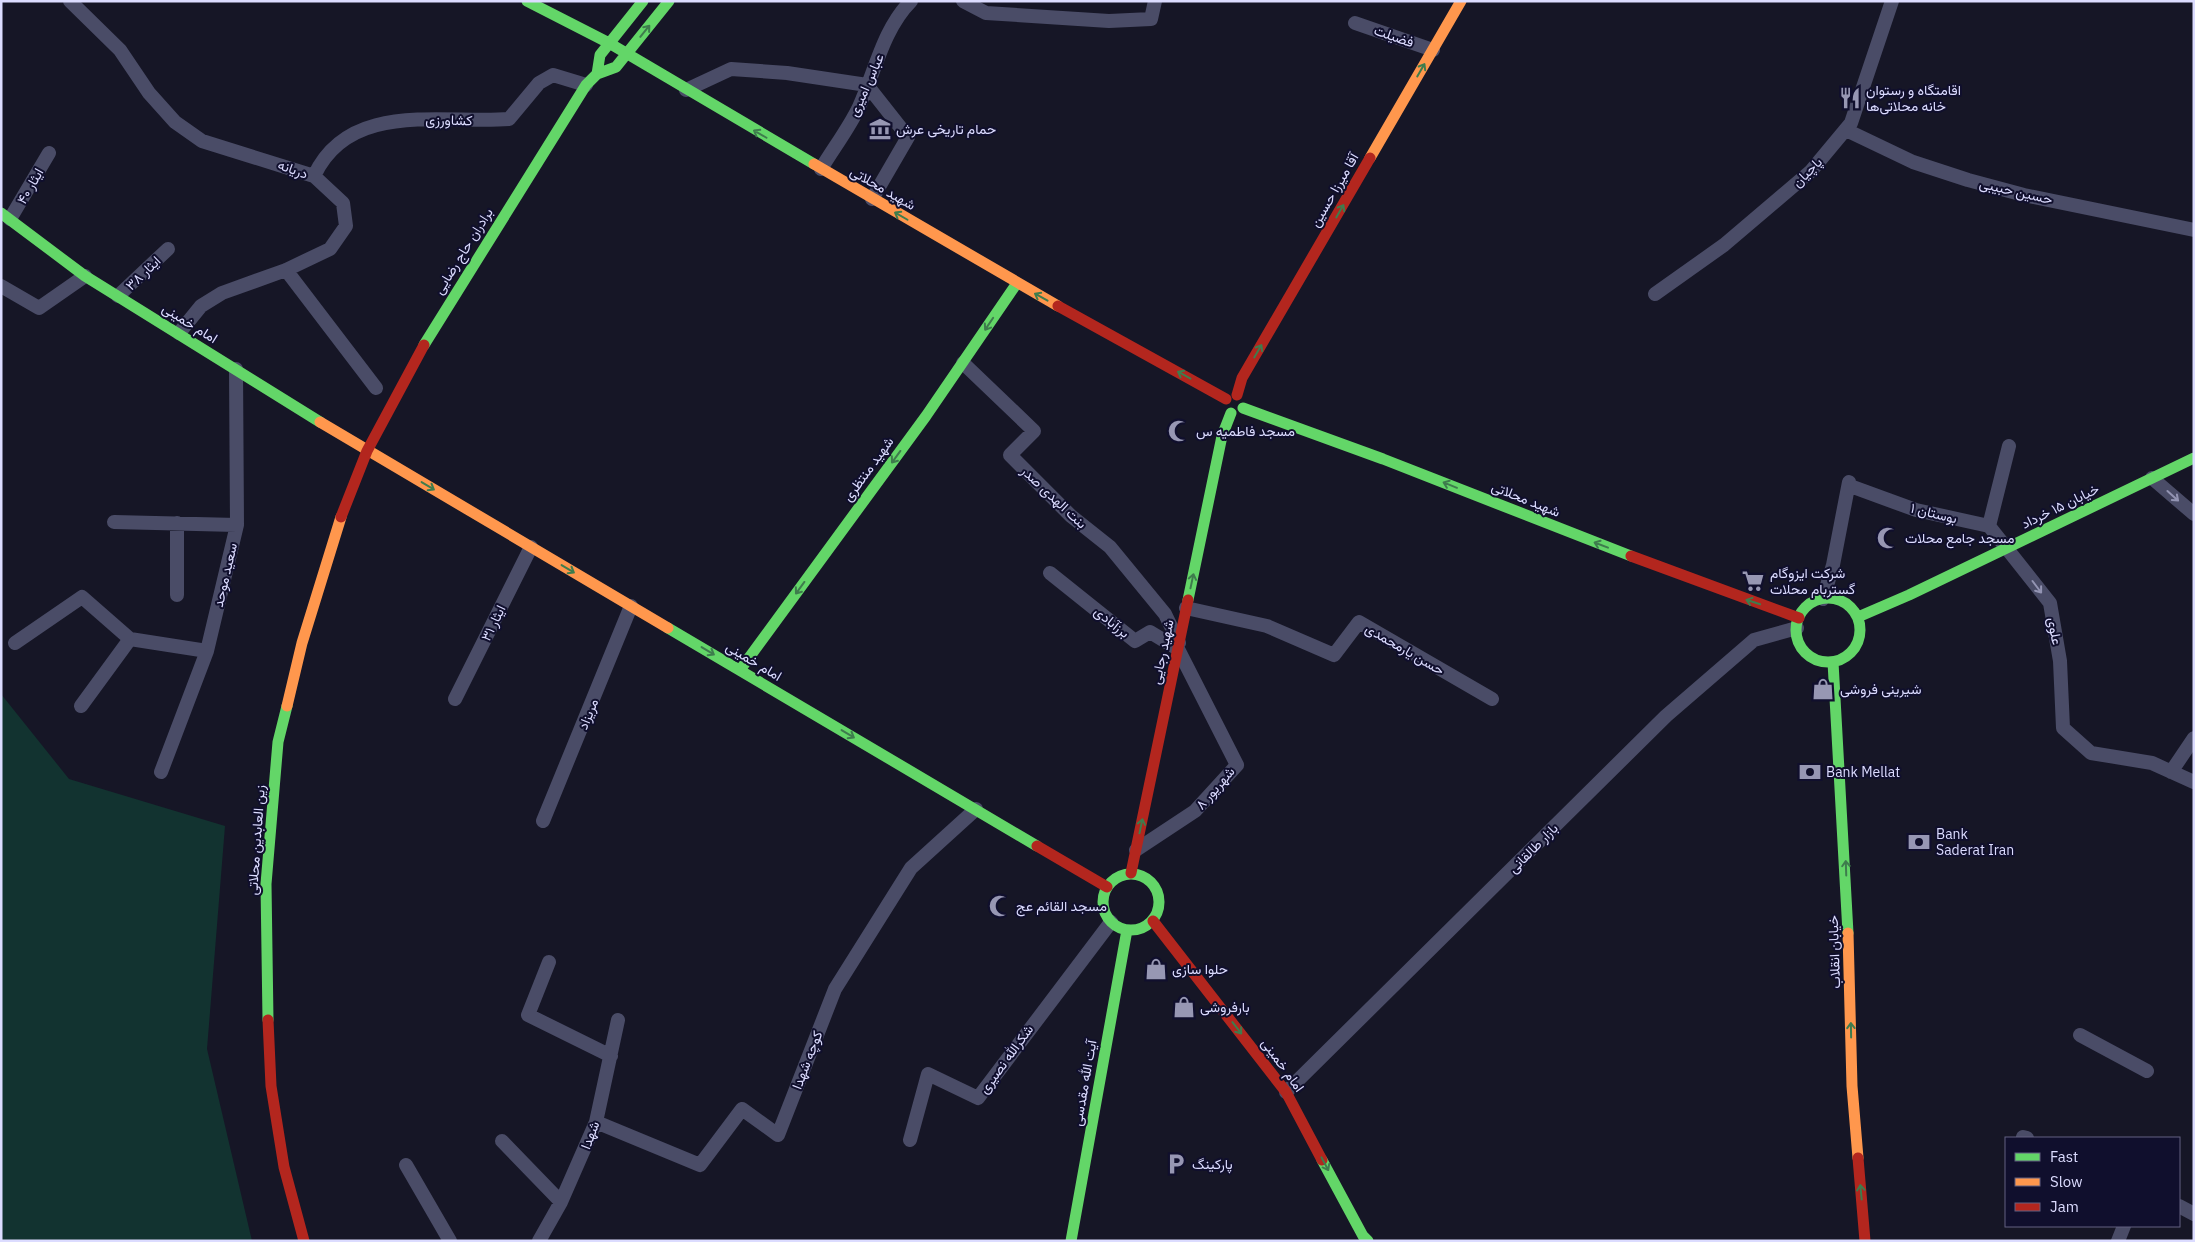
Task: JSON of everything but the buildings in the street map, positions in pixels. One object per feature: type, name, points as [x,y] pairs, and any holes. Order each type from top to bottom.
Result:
[{"type":"main road","name":"شهید محلاتی","points":[[527,1],[609,44],[1017,283],[1232,397]]},
{"type":"main road","points":[[643,1],[600,55],[597,74],[616,67],[669,1]]},
{"type":"main road","name":"آقا میرزا حسین","points":[[1232,397],[1461,1]]},
{"type":"main road","name":"برادران حاج رضایی","points":[[367,451],[409,370],[452,298],[586,85],[597,74]]},
{"type":"main road","name":"امام خمینی","points":[[6,216],[85,276],[367,451],[1107,887]]},
{"type":"main road","name":"شهید منتظری","points":[[740,670],[926,416],[1017,283]]},
{"type":"main road","points":[[1232,397],[1243,400],[1243,408],[1236,413],[1231,413],[1225,407],[1232,397]]},
{"type":"main road","name":"شهید محلاتی","points":[[1243,408],[1328,437],[1798,623]]},
{"type":"main road","name":"شهید رجایی","points":[[1131,874],[1222,436],[1231,413]]},
{"type":"main road","name":"زین العابدین محلاتی","points":[[304,1241],[284,1168],[271,1086],[266,983],[266,884],[271,820],[278,742],[302,643],[336,529],[367,451]]},
{"type":"main road","name":"خیابان ۱۵ خرداد","points":[[1858,617],[1910,595],[2194,458]]},
{"type":"main road","points":[[1823,599],[1834,599],[1844,602],[1858,617],[1860,627],[1856,646],[1842,659],[1833,662],[1823,662],[1806,654],[1797,638],[1798,623],[1805,609],[1823,599]]},
{"type":"main road","name":"خیابان انقلاب","points":[[1833,662],[1846,857],[1852,1086],[1865,1241]]},
{"type":"main road","points":[[1131,874],[1149,879],[1155,886],[1160,904],[1153,921],[1137,930],[1127,930],[1111,922],[1103,905],[1107,887],[1122,875],[1131,874]]},
{"type":"main road","name":"امام خمینی","points":[[1153,921],[1286,1092],[1363,1236],[1368,1241]]},
{"type":"main road","name":"آیت الله مقدسی","points":[[1071,1241],[1127,930]]},
{"type":"street","name":"دریانه","points":[[70,1],[120,50],[149,93],[175,122],[202,141],[314,176],[343,203],[346,226],[330,250],[286,270],[222,294],[201,306],[179,333]]},
{"type":"street","name":"عباس امیری","points":[[821,169],[859,107],[890,32],[904,8],[911,1]]},
{"type":"street","points":[[963,1],[986,13],[1108,21],[1151,19],[1155,1]]},
{"type":"street","name":"پاچیان","points":[[1655,294],[1724,245],[1811,171],[1846,130],[1851,123],[1892,1]]},
{"type":"street","name":"فضیلت","points":[[1355,23],[1433,50]]},
{"type":"street","points":[[686,90],[731,69],[787,73],[867,85],[908,137],[872,199]]},
{"type":"street","name":"کشاورزی","points":[[314,176],[320,164],[339,143],[370,126],[399,120],[483,121],[509,119],[539,83],[553,75],[586,85]]},
{"type":"street","name":"حسین حبیبی","points":[[1846,130],[1913,162],[1968,180],[2024,195],[2194,230]]},
{"type":"street","name":"ایثار ۴۰","points":[[6,216],[49,153]]},
{"type":"street","name":"ایثار ۳۸","points":[[118,296],[168,249]]},
{"type":"street","points":[[286,270],[376,388]]},
{"type":"street","points":[[1,286],[39,308],[85,276]]},
{"type":"street","name":"بنت الهدی صدر","points":[[962,363],[1034,431],[1010,455],[1071,516],[1110,547],[1165,614],[1178,646]]},
{"type":"street","name":"سعید موحد","points":[[161,772],[207,651],[236,525],[236,369]]},
{"type":"street","points":[[2008,548],[1989,526],[2009,446]]},
{"type":"street","points":[[2152,478],[2194,514]]},
{"type":"street","name":"بوستان ۱","points":[[1823,599],[1833,565],[1851,485],[1916,510],[1989,526]]},
{"type":"street","points":[[114,522],[236,525]]},
{"type":"street","points":[[177,523],[177,595]]},
{"type":"street","name":"ایثار ۳۱","points":[[456,699],[531,547]]},
{"type":"street","name":"علوی","points":[[2008,548],[2050,603],[2060,661],[2062,728],[2091,753],[2152,764],[2170,772]]},
{"type":"street","name":"برزآبادی","points":[[1050,573],[1135,641],[1150,632],[1178,646]]},
{"type":"street","points":[[15,643],[82,597],[130,639],[207,651]]},
{"type":"street","name":"مریزاد","points":[[543,820],[631,606]]},
{"type":"street","name":"حسن یارمحمدی","points":[[1186,608],[1267,626],[1334,655],[1359,622],[1492,699]]},
{"type":"street","name":"بازار طالقانی","points":[[1286,1092],[1666,716],[1754,640],[1798,623]]},
{"type":"street","points":[[80,706],[130,639]]},
{"type":"street","name":"۸ شهریور","points":[[1136,850],[1195,811],[1237,765],[1178,646]]},
{"type":"street","points":[[2194,738],[2170,772],[2194,782]]},
{"type":"street","name":"کوچه شهدا","points":[[596,1122],[700,1165],[742,1109],[778,1135],[835,989],[911,868],[976,809]]},
{"type":"street","name":"شکرالله نصیری","points":[[910,1140],[928,1074],[978,1098],[1111,922]]},
{"type":"street","points":[[549,962],[528,1015],[610,1056]]},
{"type":"street","name":"شهدا","points":[[539,1241],[561,1202],[596,1122],[618,1020]]},
{"type":"street","points":[[2080,1035],[2147,1071]]},
{"type":"street","points":[[502,1141],[561,1202]]},
{"type":"street","points":[[406,1165],[450,1241]]},
{"type":"street","points":[[2180,1207],[2194,1214]]},
{"type":"street","points":[[2118,1241],[2124,1227]]},
{"type":"green space","points":[[1,694],[69,779],[225,826],[207,1049],[252,1241],[1,1241]]},
{"type":"traffic: fast","points":[[527,1],[609,43],[814,164]]},
{"type":"traffic: fast","points":[[597,74],[600,55],[643,1]]},
{"type":"traffic: fast","points":[[424,345],[586,85],[597,74],[616,67],[669,1]]},
{"type":"traffic: fast","points":[[1,213],[85,276],[320,422]]},
{"type":"traffic: fast","points":[[740,670],[926,416],[1017,283]]},
{"type":"traffic: fast","points":[[1243,408],[1383,459],[1631,556]]},
{"type":"traffic: fast","points":[[1188,600],[1222,436],[1231,413]]},
{"type":"traffic: fast","points":[[1858,617],[1909,595],[2194,458]]},
{"type":"traffic: fast","points":[[1828,598],[1846,604],[1854,612],[1860,630],[1854,648],[1846,656],[1828,662],[1810,656],[1802,648],[1796,630],[1802,612],[1810,604],[1828,598]]},
{"type":"traffic: fast","points":[[668,628],[1037,846]]},
{"type":"traffic: fast","points":[[1833,662],[1848,933]]},
{"type":"traffic: fast","points":[[268,1020],[266,884],[278,742],[287,706]]},
{"type":"traffic: fast","points":[[1125,874],[1137,874],[1147,878],[1155,886],[1159,902],[1155,918],[1147,926],[1137,930],[1125,930],[1115,926],[1107,918],[1103,908],[1103,896],[1107,886],[1115,878],[1125,874]]},
{"type":"traffic: fast","points":[[1071,1241],[1127,930]]},
{"type":"traffic: fast","points":[[1322,1160],[1363,1236],[1368,1241]]},
{"type":"traffic: slow","points":[[1370,158],[1461,1]]},
{"type":"traffic: slow","points":[[814,164],[1058,306]]},
{"type":"traffic: slow","points":[[320,422],[668,628]]},
{"type":"traffic: slow","points":[[287,706],[302,643],[341,517]]},
{"type":"traffic: slow","points":[[1848,933],[1852,1086],[1858,1158]]},
{"type":"traffic: jam","points":[[1237,395],[1242,378],[1370,158]]},
{"type":"traffic: jam","points":[[1058,306],[1226,399]]},
{"type":"traffic: jam","points":[[341,517],[367,451],[424,345]]},
{"type":"traffic: jam","points":[[1631,556],[1799,618]]},
{"type":"traffic: jam","points":[[1131,873],[1188,600]]},
{"type":"traffic: jam","points":[[1037,846],[1107,887]]},
{"type":"traffic: jam","points":[[1153,921],[1286,1092],[1322,1160]]},
{"type":"traffic: jam","points":[[268,1020],[271,1086],[284,1167],[304,1241]]},
{"type":"traffic: jam","points":[[1858,1158],[1865,1241]]},
{"type":"place","name":"اقامتگاه و رستوان خانه محلاتی‌ها","points":[[1850,98]]},
{"type":"place","name":"حمام تاریخی عرش","points":[[880,129]]},
{"type":"place","name":"مسجد فاطمیه س","points":[[1179,431]]},
{"type":"place","name":"مسجد جامع محلات","points":[[1888,538]]},
{"type":"place","name":"شرکت ایزوگام گستربام محلات","points":[[1753,581]]},
{"type":"place","name":"شیرینی فروشی","points":[[1823,689]]},
{"type":"place","name":"Bank Mellat","points":[[1810,772]]},
{"type":"place","name":"Bank Saderat Iran","points":[[1919,842]]},
{"type":"place","name":"مسجد القائم عج","points":[[1000,906]]},
{"type":"place","name":"حلوا سازی","points":[[1156,969]]},
{"type":"place","name":"بارفروشی","points":[[1184,1007]]},
{"type":"place","name":"پارکینگ","points":[[1176,1164]]}]
